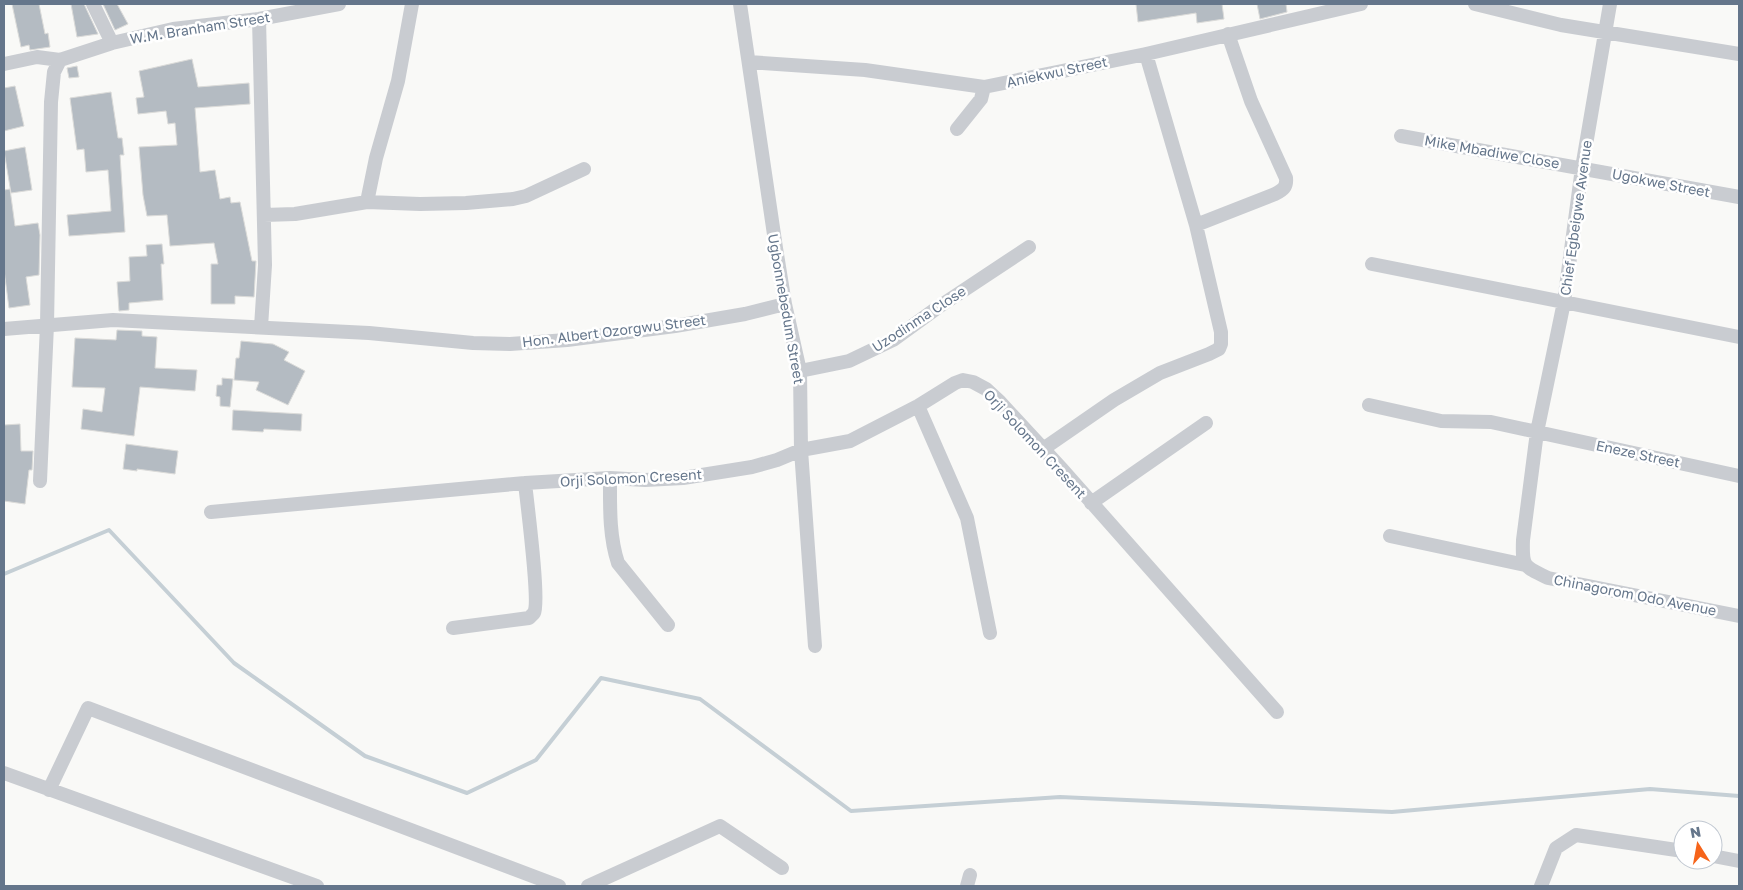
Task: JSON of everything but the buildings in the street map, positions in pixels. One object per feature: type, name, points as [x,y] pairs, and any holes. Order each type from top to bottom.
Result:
[{"type":"street","points":[[94,4],[112,43]]},
{"type":"street","name":"W.M. Branham Street","points":[[4,64],[37,57],[60,60],[112,43],[173,30],[259,19],[339,4]]},
{"type":"street","points":[[367,202],[376,158],[398,81],[412,4]]},
{"type":"street","name":"Ugbonnebedum Street","points":[[740,4],[785,304],[800,371],[801,450],[816,646]]},
{"type":"street","name":"Aniekwu Street","points":[[749,62],[865,70],[984,87],[1146,54],[1360,4]]},
{"type":"street","points":[[1475,4],[1561,24],[1739,54]]},
{"type":"street","name":"Chief Egbeigwe Avenue","points":[[1524,565],[1523,540],[1537,432],[1564,302],[1582,168],[1610,4]]},
{"type":"street","points":[[259,19],[265,265],[261,327]]},
{"type":"street","points":[[1196,225],[1275,194],[1284,189],[1286,183],[1286,178],[1251,101],[1228,34]]},
{"type":"street","points":[[1044,449],[1114,400],[1160,373],[1219,349],[1221,344],[1222,332],[1196,225],[1146,54]]},
{"type":"street","points":[[40,481],[47,325],[51,102],[54,72],[60,60]]},
{"type":"street","points":[[957,129],[981,98],[984,87]]},
{"type":"street","name":"Mike Mbadiwe Close","points":[[1401,136],[1582,168]]},
{"type":"street","name":"Ugokwe Street","points":[[1582,168],[1739,197]]},
{"type":"street","points":[[264,216],[295,214],[367,202],[420,204],[513,199],[526,196],[584,169]]},
{"type":"street","name":"Uzodinma Close","points":[[800,371],[848,361],[893,340],[937,308],[1029,247]]},
{"type":"street","points":[[1372,264],[1739,337]]},
{"type":"street","name":"Hon. Albert Ozorgwu Street","points":[[4,329],[113,320],[369,333],[473,343],[510,344],[567,340],[674,326],[745,314],[785,304]]},
{"type":"street","name":"Orji Solomon Cresent","points":[[212,512],[525,484],[610,478],[645,480],[683,478],[752,467],[777,460],[801,450],[850,441],[918,406],[955,383],[964,380],[973,382],[986,389],[1000,402],[1277,712]]},
{"type":"street","name":"Eneze Street","points":[[1369,405],[1441,421],[1491,422],[1739,476]]},
{"type":"street","points":[[918,406],[967,518],[990,633]]},
{"type":"street","points":[[1091,504],[1206,423]]},
{"type":"street","points":[[610,478],[614,552],[618,563],[668,626]]},
{"type":"street","points":[[453,628],[529,618],[534,613],[536,605],[525,484]]},
{"type":"street","name":"Chinagorom Odo Avenue","points":[[1390,536],[1524,565],[1548,578],[1739,616]]},
{"type":"street","points":[[49,790],[88,708],[559,886]]},
{"type":"street","points":[[4,773],[317,886]]},
{"type":"street","points":[[588,886],[720,826],[782,868]]},
{"type":"street","points":[[1541,886],[1556,848],[1576,835],[1673,850]]},
{"type":"street","points":[[1723,858],[1739,860]]},
{"type":"waterway","points":[[4,574],[109,530],[234,663],[365,756],[467,793],[536,760],[601,678],[700,699],[851,811],[1060,797],[1392,812],[1650,789],[1739,796]]}]
